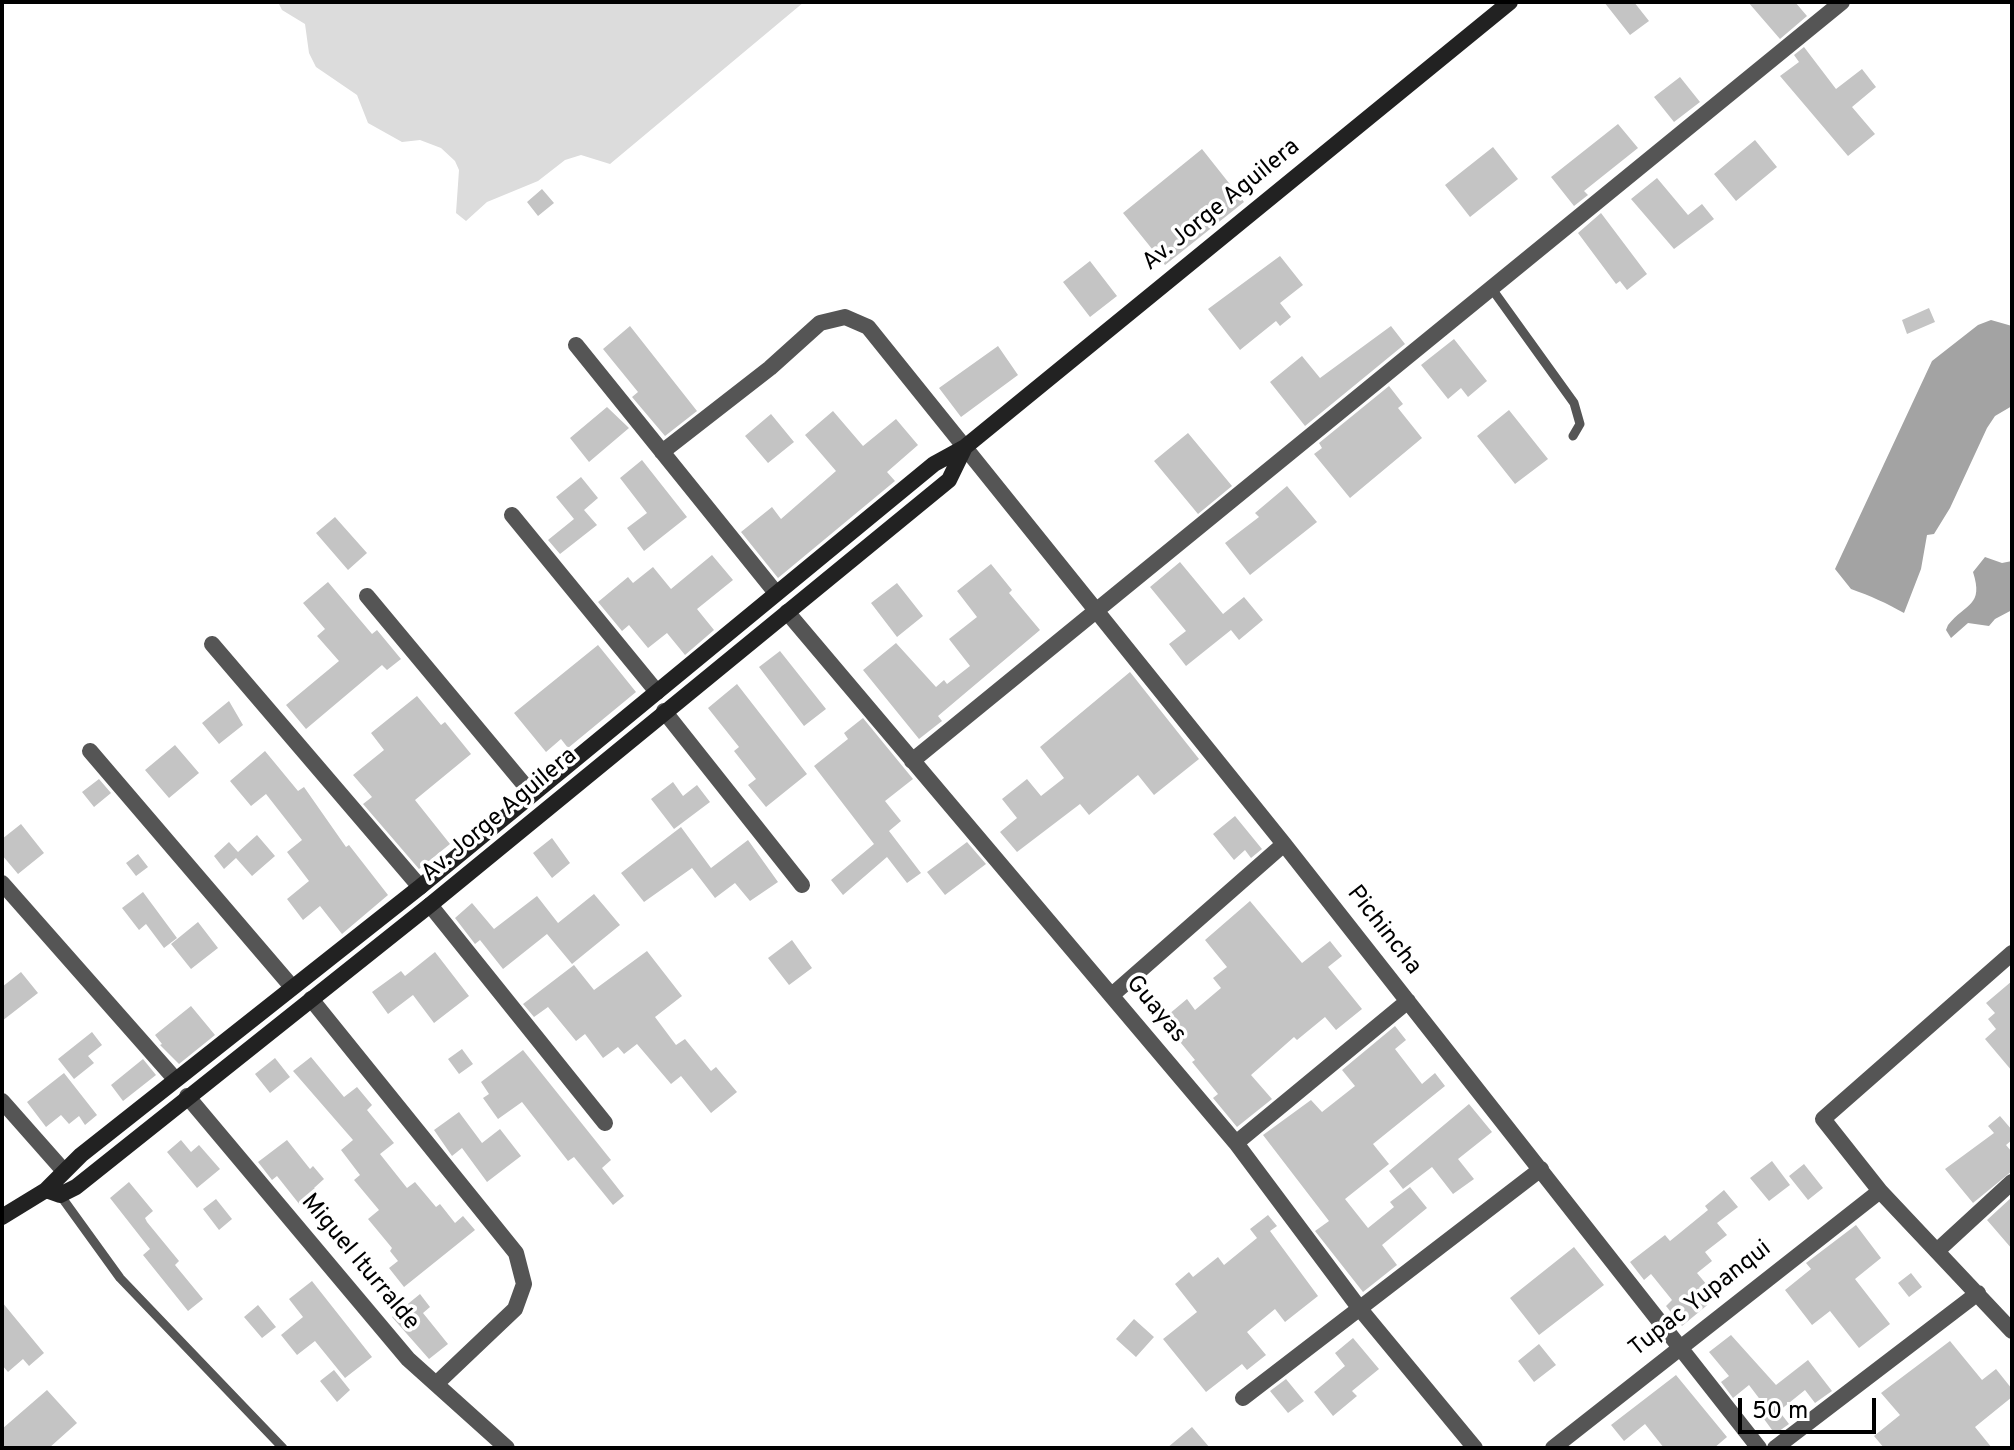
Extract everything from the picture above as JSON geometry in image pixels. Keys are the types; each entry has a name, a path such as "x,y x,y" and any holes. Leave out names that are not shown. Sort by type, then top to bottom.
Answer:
{"street":[{"name":"Av. Jorge Aguilera","path":"53,1193 63,1170 420,887 934,464 965,447 1510,2"},
{"path":"912,761 1099,612 1842,2"},
{"name":"Pichincha","path":"662,452 770,368 812,328 837,317 854,319 868,327 1284,844 1759,1448"},
{"path":"576,345 776,593"},
{"name":"Av. Jorge Aguilera","path":"2,1217 90,1177 187,1096 430,905 949,480 965,447"},
{"path":"512,515 657,692"},
{"path":"367,596 532,794"},
{"name":"Guayas","path":"787,612 1236,1143 1360,1309 1475,1448"},
{"path":"212,644 420,887"},
{"path":"664,711 802,885"},
{"path":"90,751 292,987"},
{"path":"1112,995 1284,844"},
{"path":"2,883 175,1079"},
{"path":"430,905 605,1123"},
{"path":"2012,953 1823,1119 1880,1191 2012,1331"},
{"path":"311,999 516,1253 524,1284 515,1309 436,1384"},
{"path":"1236,1143 1408,1001"},
{"name":"Miguel Iturralde","path":"187,1096 408,1359 507,1448"},
{"path":"2,1101 63,1170"},
{"path":"1243,1398 1541,1169"},
{"path":"1938,1250 2012,1182"},
{"name":"Tupac Yupanqui","path":"1553,1448 1880,1191"},
{"path":"1775,1448 1978,1293"}],"lane":[{"path":"1492,289 1574,403 1580,424 1573,436"},
{"path":"53,1193 120,1278 283,1448"}],"shaded area":[{"path":"278,2 804,2 610,164 581,155 565,160 538,181 487,202 466,221 456,213 459,170 455,161 441,148 420,140 402,142 368,123 357,95 316,67 309,53 305,24 282,10"},
{"path":"1991,320 2012,326 2012,406 1995,416 1987,428 1950,508 1934,534 1927,535 1921,569 1904,613 1851,589 1835,569 1932,361 1978,325"},
{"path":"1985,557 2002,563 2012,561 2012,610 1989,626 1968,623 1951,638 1946,630 1948,625 1975,598 1973,572"}],"building":[{"path":"1604,2 1634,2 1649,21 1630,35"},
{"path":"1748,2 1795,2 1807,16 1780,39"},
{"path":"1804,47 1836,89 1862,69 1876,87 1852,107 1875,134 1848,156 1780,76 1799,62 1794,55"},
{"path":"1680,77 1700,102 1674,122 1654,97"},
{"path":"1618,124 1638,148 1584,191 1588,195 1574,206 1551,177"},
{"path":"1755,140 1777,167 1736,201 1714,174"},
{"path":"1493,147 1518,179 1470,217 1445,185"},
{"path":"1202,149 1244,202 1165,265 1123,213"},
{"path":"1657,178 1688,215 1702,204 1714,219 1674,249 1631,199"},
{"path":"542,189 554,203 538,216 527,202"},
{"path":"1601,213 1647,274 1627,290 1620,281 1616,284 1578,233"},
{"path":"1280,256 1303,285 1280,303 1291,317 1280,326 1276,321 1240,350 1208,309"},
{"path":"1090,261 1117,296 1090,317 1063,282"},
{"path":"1929,308 1935,322 1907,334 1902,320"},
{"path":"630,326 697,411 665,436 632,397 638,392 603,349"},
{"path":"1391,326 1405,344 1305,426 1270,382 1302,356 1320,378"},
{"path":"1454,339 1487,381 1468,397 1461,388 1448,399 1421,365"},
{"path":"998,346 1018,375 961,417 939,388"},
{"path":"1389,386 1403,404 1398,408 1422,438 1350,498 1314,454 1322,448 1319,443"},
{"path":"607,407 629,428 589,462 570,438"},
{"path":"1509,410 1548,459 1515,484 1477,436"},
{"path":"833,411 863,446 896,419 918,445 887,472 895,481 778,578 741,532 772,507 781,519 836,471 805,435"},
{"path":"771,414 794,442 768,463 745,436"},
{"path":"1188,433 1232,486 1198,514 1154,461"},
{"path":"642,460 687,517 644,551 627,528 647,513 620,478"},
{"path":"581,477 598,498 584,510 597,525 560,554 548,540 574,519 556,497"},
{"path":"1287,486 1317,522 1250,575 1225,543 1259,517 1255,513"},
{"path":"335,517 367,553 348,570 316,533"},
{"path":"712,555 733,580 697,609 714,630 685,655 667,633 648,648 629,625 622,631 598,602 628,577 633,583 653,567 671,589"},
{"path":"1180,562 1223,614 1244,597 1263,620 1239,640 1231,630 1186,666 1169,644 1186,631 1150,587"},
{"path":"991,564 1012,590 1009,593 1040,630 938,716 942,721 919,739 863,670 896,643 936,687 944,680 947,684 970,666 949,639 977,617 957,591"},
{"path":"328,582 372,634 377,630 401,659 387,670 382,665 306,729 286,705 339,661 317,636 325,629 303,603"},
{"path":"897,583 923,616 897,637 871,603"},
{"path":"598,645 636,692 568,748 561,739 546,752 514,713"},
{"path":"780,651 826,709 804,726 759,667"},
{"path":"1130,672 1199,759 1154,795 1138,775 1089,815 1080,804 1017,852 1000,832 1017,818 1002,799 1027,779 1041,796 1064,778 1040,747"},
{"path":"737,684 807,774 766,807 748,785 756,779 734,751 739,747 708,708"},
{"path":"417,696 441,725 445,722 471,754 415,800 450,844 419,869 363,804 372,797 353,775 384,750 371,733"},
{"path":"229,701 243,725 219,744 202,723"},
{"path":"863,718 913,779 885,801 901,821 889,831 921,873 907,883 887,857 843,895 831,880 874,844 814,766 848,739 844,733"},
{"path":"175,745 199,773 169,798 145,770"},
{"path":"265,751 298,791 304,787 346,847 349,845 388,895 342,934 320,906 303,920 287,899 309,881 287,852 302,840 266,794 251,806 230,781"},
{"path":"99,779 111,793 94,807 82,792"},
{"path":"673,782 683,796 697,785 710,802 674,829 651,799"},
{"path":"1235,816 1262,849 1251,858 1245,850 1234,860 1213,834"},
{"path":"21,824 44,853 18,874 2,855 2,839"},
{"path":"681,827 711,868 748,840 778,882 750,901 735,883 715,898 692,868 644,902 621,873"},
{"path":"257,835 275,856 252,876 236,858 224,869 214,856 229,842 238,852"},
{"path":"552,838 570,863 552,878 533,853"},
{"path":"967,842 986,864 945,895 927,872"},
{"path":"138,854 148,867 136,876 126,863"},
{"path":"143,892 177,938 164,948 146,924 139,930 122,908"},
{"path":"594,894 620,925 572,964 547,934 503,969 480,940 475,944 455,918 472,903 494,929 537,896 558,923"},
{"path":"1250,901 1302,963 1330,941 1342,956 1328,967 1362,1009 1336,1030 1325,1017 1297,1040 1294,1037 1251,1075 1272,1099 1237,1127 1213,1098 1218,1094 1192,1062 1195,1060 1162,1020 1187,999 1195,1010 1221,988 1213,978 1227,967 1205,940"},
{"path":"198,922 218,948 191,969 171,944"},
{"path":"792,940 812,968 789,985 768,958"},
{"path":"647,951 682,996 655,1017 676,1045 685,1039 711,1071 716,1067 737,1092 711,1113 681,1076 671,1084 637,1044 624,1054 618,1047 603,1058 585,1034 576,1041 548,1007 534,1017 523,1004 574,965 594,990"},
{"path":"435,952 469,996 434,1023 413,995 388,1014 372,992 401,971 405,976"},
{"path":"21,972 38,993 2,1021 2,987"},
{"path":"2012,981 2012,1071 1985,1039 1996,1029 1988,1019 1995,1013 1986,1003"},
{"path":"191,1006 215,1035 179,1064 160,1045 155,1035"},
{"path":"1395,1026 1406,1040 1395,1049 1422,1084 1435,1073 1445,1086 1373,1144 1389,1164 1345,1199 1368,1228 1394,1207 1390,1202 1410,1187 1427,1208 1382,1245 1397,1265 1363,1292 1315,1231 1329,1221 1263,1135 1311,1100 1322,1112 1355,1086 1342,1070"},
{"path":"92,1032 102,1045 88,1056 94,1063 74,1079 58,1059"},
{"path":"462,1049 473,1064 459,1074 448,1059"},
{"path":"523,1050 611,1160 602,1168 624,1196 613,1205 574,1157 568,1161 522,1102 498,1119 483,1098 489,1094 481,1082"},
{"path":"311,1057 344,1097 357,1087 372,1105 367,1110 394,1143 380,1154 407,1188 415,1182 436,1207 440,1204 455,1223 463,1216 475,1230 404,1287 389,1268 398,1261 390,1251 392,1248 368,1219 379,1210 354,1180 360,1175 341,1150 353,1140 293,1071"},
{"path":"275,1058 290,1077 270,1093 255,1074"},
{"path":"143,1059 156,1075 123,1101 111,1085"},
{"path":"64,1073 97,1115 85,1125 79,1116 69,1124 61,1115 46,1127 27,1102"},
{"path":"1469,1104 1492,1132 1458,1159 1474,1179 1453,1194 1432,1167 1403,1189 1389,1171"},
{"path":"459,1112 482,1143 500,1129 521,1156 487,1182 462,1148 452,1156 434,1130"},
{"path":"2000,1116 2012,1130 2012,1140 2006,1145 2012,1152 2012,1171 1973,1203 1945,1169 1994,1133 1988,1126"},
{"path":"181,1140 191,1152 199,1145 220,1169 197,1188 167,1152"},
{"path":"287,1140 310,1169 313,1166 324,1179 314,1188 317,1191 300,1205 277,1176 272,1180 258,1162"},
{"path":"1772,1161 1790,1185 1769,1201 1750,1178"},
{"path":"1804,1164 1823,1188 1808,1200 1789,1176"},
{"path":"129,1182 153,1211 145,1218 147,1222 179,1261 175,1265 203,1299 188,1311 143,1255 150,1249 110,1198"},
{"path":"1724,1190 1738,1207 1717,1223 1727,1235 1705,1252 1712,1261 1697,1273 1717,1297 1682,1326 1666,1306 1672,1300 1651,1274 1644,1280 1630,1262 1665,1235 1670,1241 1708,1210 1705,1206"},
{"path":"2012,1197 2012,1249 1987,1220"},
{"path":"216,1199 232,1219 219,1230 203,1209"},
{"path":"1268,1215 1277,1226 1270,1231 1318,1296 1285,1322 1275,1309 1247,1332 1266,1355 1247,1370 1242,1364 1206,1392 1163,1339 1197,1312 1175,1284 1189,1272 1193,1277 1218,1257 1224,1265 1257,1238 1250,1229"},
{"path":"1856,1225 1881,1258 1855,1279 1890,1324 1859,1348 1830,1311 1812,1325 1785,1290 1811,1269 1806,1263"},
{"path":"1574,1247 1604,1285 1539,1335 1510,1298"},
{"path":"1911,1273 1922,1287 1909,1297 1898,1283"},
{"path":"312,1281 372,1357 345,1378 315,1341 297,1355 281,1335 303,1317 289,1299"},
{"path":"420,1294 430,1307 423,1313 448,1344 429,1359 392,1317"},
{"path":"2,1302 44,1353 29,1366 23,1359 8,1372 2,1365"},
{"path":"258,1305 276,1327 262,1338 244,1317"},
{"path":"1134,1319 1154,1337 1136,1357 1116,1339"},
{"path":"1731,1335 1776,1385 1808,1360 1832,1391 1815,1403 1805,1390 1779,1411 1789,1424 1775,1434 1764,1419 1771,1414 1749,1385 1733,1398 1721,1382 1729,1376 1709,1352"},
{"path":"1353,1338 1379,1369 1352,1391 1357,1396 1333,1416 1314,1392 1345,1366 1335,1353"},
{"path":"1950,1341 1982,1380 1996,1369 2012,1389 2012,1397 1975,1427 1992,1448 1884,1448 1874,1436 1900,1415 1881,1393"},
{"path":"1539,1344 1556,1365 1534,1382 1518,1361"},
{"path":"334,1370 350,1390 337,1402 320,1381"},
{"path":"1676,1375 1727,1437 1714,1448 1664,1448 1645,1424 1624,1441 1611,1425"},
{"path":"1286,1379 1304,1401 1288,1413 1270,1391"},
{"path":"47,1390 77,1423 49,1448 2,1448 2,1429"},
{"path":"1192,1427 1210,1448 1167,1448"}]}
